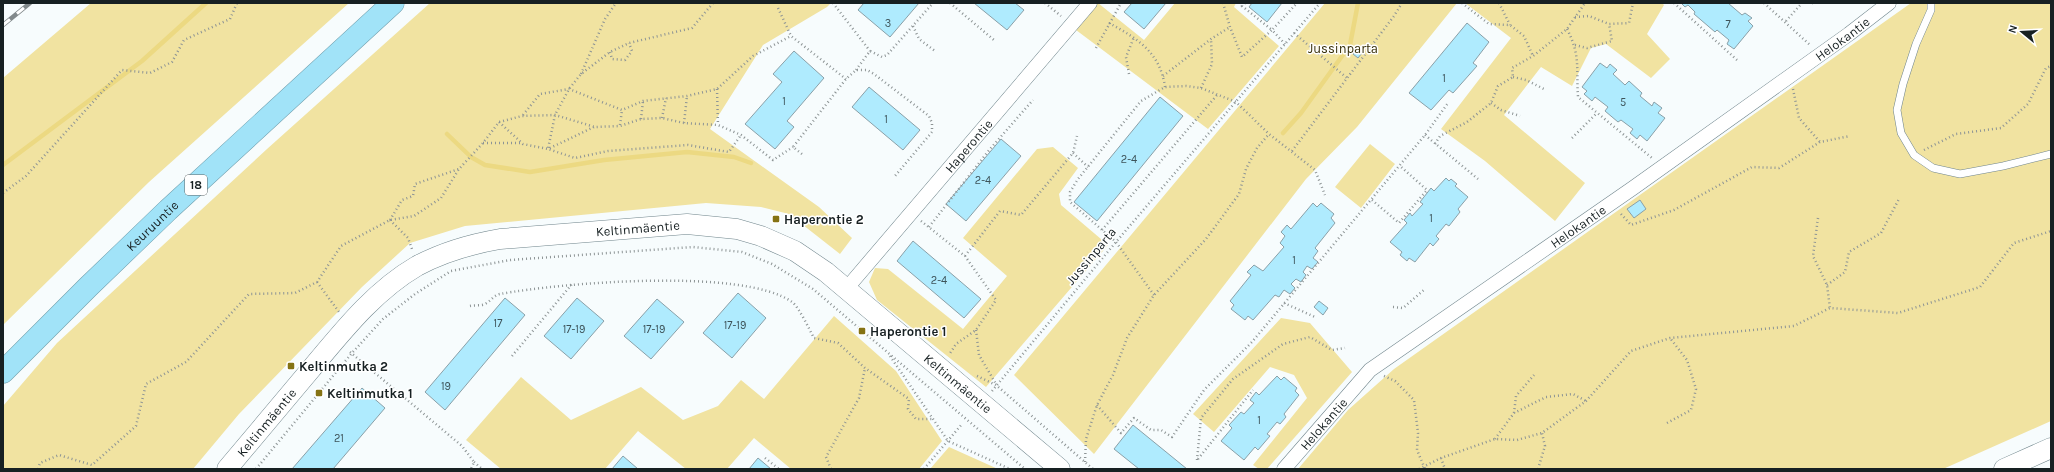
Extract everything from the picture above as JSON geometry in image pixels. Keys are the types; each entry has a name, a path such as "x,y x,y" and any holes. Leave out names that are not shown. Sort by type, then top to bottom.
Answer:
{"highway":[{"name":"Keuruuntie","path":"3,372 88,286 168,210 393,3"}],"main road":[{"name":"Keltinmäentie","path":"226,469 347,326 383,291 417,266 445,253 500,238 656,226 712,225 737,229 760,236 795,251 847,288 1060,469"},
{"path":"2004,469 2051,448"}],"street":[{"name":"Haperontie","path":"847,288 1090,3"},
{"name":"Helokantie","path":"1284,469 1370,370 1612,203 1850,34 1889,3"}],"lane":[{"path":"1931,3 1931,10 1916,44 1896,110 1901,133 1914,155 1933,168 1960,174 2003,166 2051,154"}],"path":[{"path":"3,193 26,176 122,70 150,73 172,62 184,40 230,19 237,3"},
{"path":"581,74 605,19 616,3"},
{"path":"548,149 555,114 569,89 581,74 610,52 630,43 692,28 713,3"},
{"path":"834,3 870,51 882,57 887,55 933,3"},
{"path":"950,3 994,40"},
{"path":"1045,3 1063,18"},
{"path":"1096,48 1120,3"},
{"path":"1224,3 1230,27 1242,57 1272,30 1297,3"},
{"path":"1245,3 1242,6 1272,30 1285,44"},
{"name":"Jussinparta","path":"989,394 1116,242 1320,3"},
{"path":"1292,151 1402,3"},
{"path":"1462,3 1489,24 1510,25"},
{"path":"1499,3 1510,25 1524,36 1533,56"},
{"path":"1513,77 1512,68 1533,56 1567,29 1585,3"},
{"path":"1575,17 1589,16 1609,24 1628,23 1633,3"},
{"path":"1674,3 1737,60"},
{"path":"1764,3 1786,21 1815,49"},
{"path":"1786,21 1802,3"},
{"path":"778,8 790,36 846,79"},
{"path":"1109,23 1134,37 1152,53 1163,76 1165,87"},
{"path":"1575,45 1587,48 1612,40 1609,24"},
{"path":"913,26 919,40 935,51"},
{"path":"1163,76 1210,39 1230,27"},
{"path":"1567,29 1575,45 1579,66 1578,97 1656,162"},
{"path":"1294,33 1347,78"},
{"path":"522,116 540,94 569,89 622,110 643,101 687,96 717,89 753,56 790,36"},
{"path":"1129,74 1126,57 1134,37"},
{"path":"1201,88 1212,64 1210,39"},
{"path":"610,52 612,59 625,60 632,51 630,43"},
{"path":"38,469 40,463 59,456 92,465 136,426 146,384 186,362 250,294 295,293 317,282 341,246 390,220 414,216 441,198 459,169 483,143 499,122 522,116 555,114 595,127 620,126 641,119 662,118 684,123 718,125 741,135 773,160 793,147 846,79 856,70 870,51"},
{"path":"1914,155 1956,134 2001,128 2028,104 2046,68 2051,66"},
{"path":"856,70 867,70 874,74 929,116 932,123 932,132 896,176"},
{"path":"1791,76 1799,118 1820,142"},
{"path":"1435,144 1440,136 1467,122 1491,103 1498,86 1513,77 1526,80 1544,89"},
{"path":"1154,295 1116,242 1070,202 1070,192 1088,166 1141,101 1165,87 1186,86 1201,88 1236,102 1269,134 1315,170 1325,195"},
{"path":"717,89 718,125"},
{"path":"1102,230 1216,95"},
{"path":"684,123 687,96"},
{"path":"662,118 666,98"},
{"path":"929,226 990,149 1033,100"},
{"path":"641,119 643,101"},
{"path":"1097,405 1121,433 1134,418 1151,430 1161,430 1172,437 1204,390 1252,342 1400,166 1448,103"},
{"path":"1491,103 1501,110 1520,116"},
{"path":"620,126 622,110"},
{"path":"1572,138 1597,113"},
{"path":"499,122 523,144"},
{"path":"548,149 595,127"},
{"path":"1085,462 1086,439 1097,405 1113,375 1127,338 1154,295 1206,239 1238,194 1246,169 1257,148 1269,134"},
{"path":"483,143 523,144 548,149 575,158 608,151 688,145 729,152 741,135"},
{"path":"1425,135 1478,179"},
{"path":"965,256 1000,211 1021,215 1073,153 1077,136"},
{"path":"1612,203 1631,225 1674,210 1752,167 1778,168 1820,142 1850,136"},
{"path":"793,147 802,154"},
{"path":"1073,153 1088,166"},
{"path":"1372,200 1399,223 1427,190 1400,166"},
{"path":"390,220 402,200 413,196 415,184 459,169"},
{"path":"1827,285 1845,272 1849,252 1881,233 1899,199"},
{"path":"910,214 929,226 965,256 996,300 976,330 956,344 940,367"},
{"path":"1818,218 1813,256 1827,285 1830,308"},
{"path":"390,220 408,238 417,266"},
{"path":"1419,469 1425,468 1441,458 1495,439 1517,440 1542,432 1586,401 1630,351 1670,338 1794,326 1830,308 1898,313 1980,287 2014,242 2051,231"},
{"path":"256,469 352,353 383,319 415,294 451,271 510,260 692,247 742,252 772,264 813,289 1025,469"},
{"path":"470,306 484,305 497,294 573,284 670,281 729,283 774,293 793,302 814,338 838,343 865,368 909,399 908,409 916,419 932,419"},
{"path":"317,282 337,307 347,326"},
{"path":"512,356 573,284"},
{"path":"1393,307 1403,308 1425,289"},
{"path":"1284,303 1314,317"},
{"path":"976,330 979,355 996,385 1093,469"},
{"path":"1253,390 1197,460 1201,418 1233,379 1283,344 1310,337 1332,350 1345,348"},
{"path":"1667,423 1691,410 1696,389 1687,360 1670,338"},
{"path":"352,353 462,446 474,462 482,469"},
{"path":"888,353 948,441 1010,469"},
{"path":"831,469 826,458 859,398 865,368"},
{"path":"1370,370 1395,381 1414,400 1418,433 1417,450 1425,468"},
{"path":"1514,414 1516,396 1534,375"},
{"path":"1495,439 1514,414 1546,398 1573,394 1586,401"},
{"path":"924,469 962,424"},
{"path":"1538,469 1545,446 1542,432"},
{"path":"766,458 779,469"},
{"path":"1441,458 1445,469"},
{"path":"472,469 474,462"}],"green space":[{"path":"91,3 349,3 149,182 3,325 3,78"},
{"path":"430,3 831,3 827,7 763,45 710,129 819,207 852,238 840,254 789,214 761,207 706,203 465,226 410,243 362,287 239,414 193,469 3,469 3,406 57,343 267,149"},
{"path":"1098,3 1144,40 1175,3 1236,3 1234,7 1279,46 1208,129 1076,30"},
{"path":"1325,3 1457,3 1357,127 1306,179 1094,454 1014,375"},
{"path":"1465,3 1662,3 1664,5 1647,34 1670,59 1651,78 1606,44 1591,48 1572,86 1541,67 1504,115 1585,183 1555,221 1485,161 1441,129 1511,38"},
{"path":"1911,3 2051,3 2051,421 1943,469 1298,469 1348,410 1394,369"},
{"path":"1370,144 1395,164 1361,208 1335,187"},
{"path":"1053,147 1078,168 1059,194 1061,205 1108,245 986,387 877,300 869,282 875,268 888,269 963,329 1007,276 963,238 1037,149"},
{"path":"834,316 896,371 942,441 919,469 791,469 754,438 727,469 686,469 638,431 605,469 501,469 466,440 521,377 571,420 641,387 683,420 718,406 741,380 764,399"},
{"path":"1281,318 1310,323 1352,372 1267,469 1259,469 1253,465 1307,398 1294,375 1270,367 1214,432 1193,414"},
{"path":"949,447 998,469 930,469"}],"building":[{"path":"864,3 919,3 890,37 858,10"},
{"path":"974,3 1015,3 1024,10 1007,30"},
{"path":"1132,3 1166,3 1144,29 1124,12"},
{"path":"1252,3 1282,3 1267,22 1249,7"},
{"path":"1681,3 1728,3 1742,15 1745,13 1752,18 1748,21 1753,26 1734,49 1727,44 1729,40 1717,30 1715,32 1694,14 1695,12 1688,5 1685,7"},
{"path":"1467,23 1489,42 1473,63 1477,66 1453,93 1449,90 1431,110 1409,93"},
{"path":"1357,49 1362,53 1358,58 1353,54"},
{"path":"794,51 824,78 787,121 794,127 775,149 745,124 782,82 773,74"},
{"path":"1600,63 1607,68 1610,64 1617,70 1613,74 1625,85 1629,81 1642,93 1640,96 1652,106 1654,102 1662,108 1658,113 1665,118 1647,141 1640,135 1637,139 1630,133 1633,129 1621,120 1618,122 1605,111 1608,107 1595,97 1592,101 1584,94 1587,91 1582,87"},
{"path":"869,87 920,130 903,150 852,107"},
{"path":"1160,97 1183,116 1097,221 1074,202"},
{"path":"1001,139 1021,156 966,221 946,204"},
{"path":"1446,178 1449,181 1451,179 1457,184 1455,186 1468,197 1458,209 1460,212 1449,226 1446,224 1436,236 1439,239 1433,246 1430,243 1415,262 1409,258 1407,261 1400,255 1402,252 1390,242 1407,223 1404,220 1410,213 1412,216 1423,204 1420,202 1431,188 1434,191"},
{"path":"1640,200 1646,209 1634,218 1627,209"},
{"path":"1313,203 1317,207 1321,203 1334,214 1331,218 1335,223 1315,248 1318,251 1313,258 1318,262 1312,269 1307,266 1303,272 1306,275 1301,282 1296,279 1291,284 1295,288 1290,294 1284,290 1279,297 1275,295 1253,320 1248,316 1245,320 1231,309 1234,305 1230,301 1251,275 1247,272 1254,265 1263,271 1284,247 1280,243 1285,236 1281,232 1287,225 1291,229"},
{"path":"913,241 981,299 964,318 897,261"},
{"path":"738,293 766,318 732,358 703,333"},
{"path":"505,298 525,315 445,410 425,392"},
{"path":"577,298 604,321 571,359 544,336"},
{"path":"657,299 684,322 651,359 624,336"},
{"path":"1319,301 1328,308 1323,315 1314,307"},
{"path":"1277,376 1281,380 1284,377 1297,388 1295,391 1299,395 1284,414 1286,417 1280,424 1277,422 1267,434 1270,436 1258,450 1255,447 1244,460 1221,441 1232,428 1229,425 1241,412 1244,414 1254,403 1250,400 1256,392 1259,395"},
{"path":"362,388 385,408 333,469 292,469"},
{"path":"1133,425 1187,469 1139,469 1114,449"},
{"path":"623,456 638,469 612,469"},
{"path":"758,458 771,469 749,469"}],"waterway":[{"path":"3,165 142,61 206,3"},
{"path":"1283,133 1301,113 1350,45 1358,3"},
{"path":"447,134 471,157 485,165 530,172 604,160 687,152 734,157 751,163"}],"railway":[{"path":"3,25 30,3"}],"place":[{"name":"Haperontie 2","path":"776,219"},
{"name":"Haperontie 1","path":"862,331"},
{"name":"Keltinmutka 2","path":"291,366"},
{"name":"Keltinmutka 1","path":"319,393"}]}
